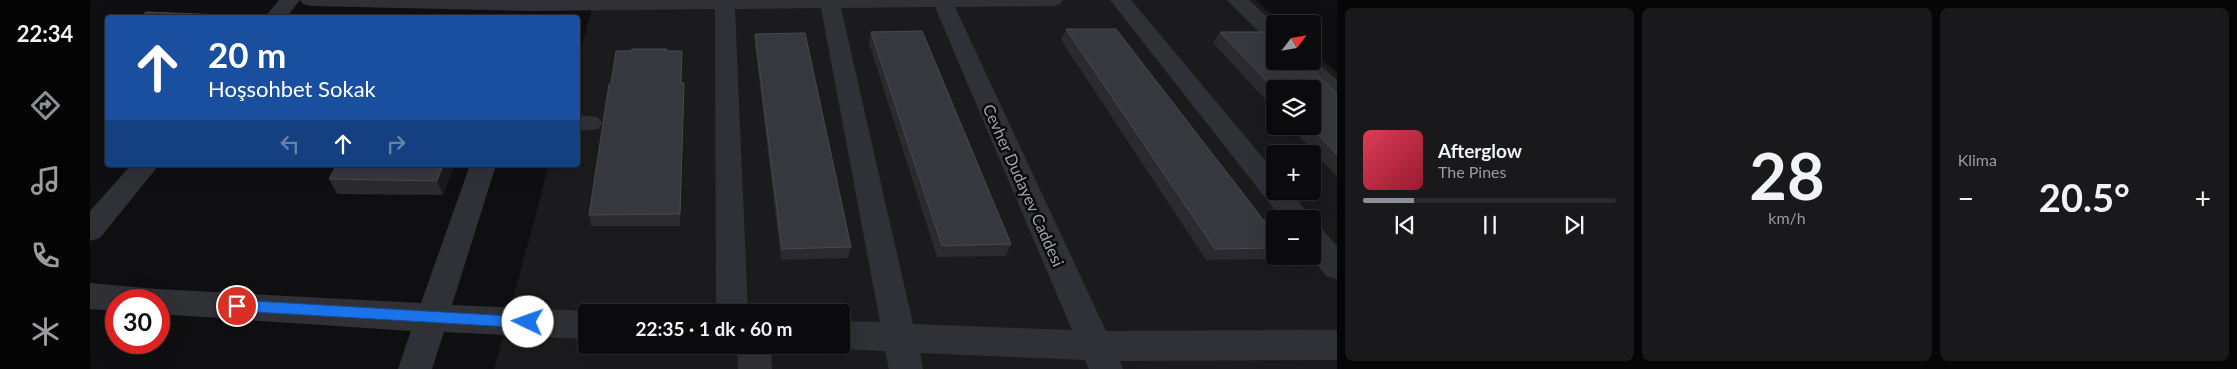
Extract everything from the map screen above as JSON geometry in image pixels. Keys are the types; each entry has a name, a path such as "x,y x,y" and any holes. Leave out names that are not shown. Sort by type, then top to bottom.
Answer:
{"street":[{"path":"277,15 290,0"},
{"path":"310,0 530,11 725,4 1054,0"},
{"path":"1120,0 1266,180"},
{"path":"1237,0 1266,27"},
{"name":"Cevher Dudayev Caddesi","path":"942,1 1100,357"},
{"path":"830,3 902,353"},
{"path":"725,4 732,304"},
{"path":"1313,70 1337,93"},
{"path":"90,230 144,167"},
{"path":"415,369 482,167"},
{"path":"1282,200 1291,210"},
{"path":"1321,248 1337,267"},
{"path":"90,296 105,297"},
{"path":"170,302 432,318 578,325"},
{"path":"850,338 902,353 1100,357 1337,345"},
{"path":"754,354 755,369"}],"shaded area":[{"path":"594,0 1256,0 1272,15 1266,15 1266,70 1321,70 1321,58 1337,73 1337,369 494,369 548,167 580,167 580,53"}],"building":[{"path":"146,12 222,15 143,15"},
{"path":"1066,29 1116,29 1266,223 1266,248 1215,249"},
{"path":"922,31 1011,244 942,246 871,32"},
{"path":"1220,32 1266,32 1266,70 1312,70 1337,94 1337,155 1318,135 1321,135 1321,80 1266,81"},
{"path":"805,33 851,247 782,249 755,34"},
{"path":"632,49 682,51 681,83 684,83 680,214 589,215 609,84 611,84 616,51 631,51"},
{"path":"336,167 442,167 437,181 329,179"}],"route":[{"path":"237,306 528,322"}]}
